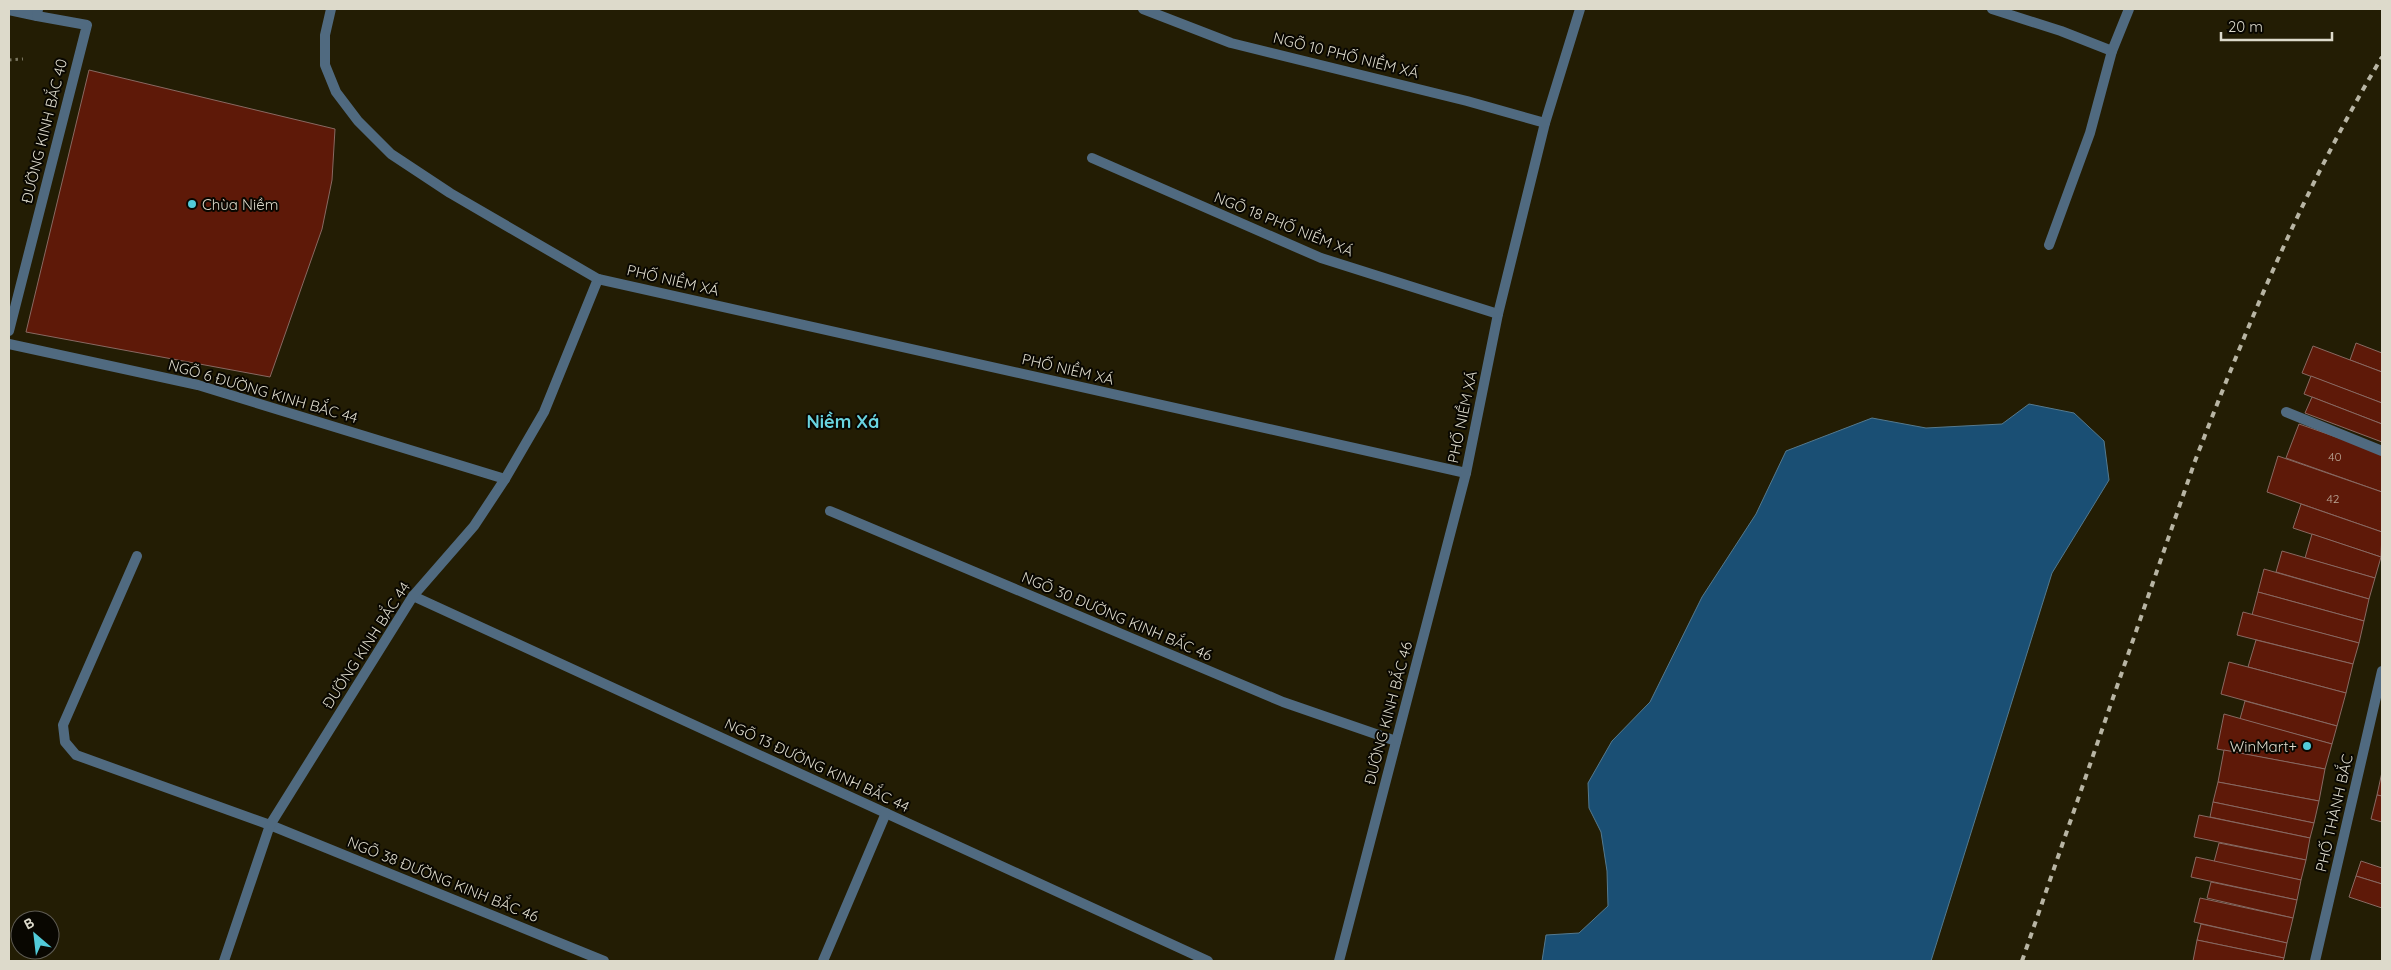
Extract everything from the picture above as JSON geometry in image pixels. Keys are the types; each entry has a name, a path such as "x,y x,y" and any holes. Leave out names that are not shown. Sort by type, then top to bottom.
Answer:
{"street":[{"name":"PHỐ NIỀM XÁ","path":"330,9 325,35 325,66 336,92 358,121 391,154 450,194 598,279 1466,473 1498,314 1545,123 1580,9"},
{"name":"NGÕ 10 PHỐ NIỀM XÁ","path":"1143,9 1230,43 1467,101 1545,123"},
{"path":"1992,9 2062,31 2112,51"},
{"path":"2050,245 2090,133 2112,51 2129,9"},
{"path":"9,10 37,12"},
{"name":"ĐƯỜNG KINH BẮC 40","path":"9,331 87,25 37,12"},
{"name":"NGÕ 18 PHỐ NIỀM XÁ","path":"1092,158 1321,258 1498,314"},
{"name":"ĐƯỜNG KINH BẮC 44","path":"224,961 270,825 413,596 474,526 505,479 544,412 598,279"},
{"name":"NGÕ 6 ĐƯỜNG KINH BẮC 44","path":"9,344 198,385 505,479"},
{"path":"2286,412 2382,451"},
{"name":"ĐƯỜNG KINH BẮC 46","path":"1339,961 1466,473"},
{"name":"NGÕ 30 ĐƯỜNG KINH BẮC 46","path":"830,512 1283,702 1396,741"},
{"name":"NGÕ 38 ĐƯỜNG KINH BẮC 46","path":"137,556 63,725 65,742 76,755 270,825 604,961"},
{"name":"NGÕ 13 ĐƯỜNG KINH BẮC 44","path":"413,596 1208,961"},
{"name":"PHỐ THÀNH BẮC","path":"2315,961 2382,671"},
{"path":"823,961 886,813"}],"path":[{"path":"9,60 23,59"}],"water":[{"path":"2029,404 2074,413 2104,441 2109,480 2052,573 1931,961 1542,961 1546,935 1579,933 1608,906 1607,871 1601,832 1589,808 1588,783 1612,741 1650,702 1702,597 1756,514 1786,451 1872,418 1926,428 2002,424"}],"building":[{"name":"Chùa Niềm","path":"89,70 335,129 332,180 322,229 270,377 26,332"},
{"path":"2356,343 2382,353 2382,372 2350,360"},
{"path":"2313,346 2382,372 2382,403 2302,373"},
{"path":"2311,376 2382,403 2382,424 2304,394"},
{"path":"2312,397 2382,424 2382,442 2305,413"},
{"path":"2299,424 2382,453 2382,492 2286,458"},
{"path":"2278,456 2382,492 2382,532 2267,492"},
{"path":"2301,504 2382,532 2381,557 2293,528"},
{"path":"2312,534 2381,557 2375,578 2305,558"},
{"path":"2282,551 2375,578 2369,599 2276,572"},
{"path":"2264,569 2369,599 2364,621 2258,592"},
{"path":"2258,592 2364,621 2359,643 2252,615"},
{"path":"2243,612 2359,643 2353,664 2237,635"},
{"path":"2256,640 2353,664 2346,693 2248,667"},
{"path":"2229,662 2346,693 2337,726 2221,694"},
{"path":"2245,701 2337,726 2332,744 2240,719"},
{"path":"2224,714 2332,744 2325,769 2217,749"},
{"path":"2224,750 2325,769 2319,801 2218,782"},
{"path":"2382,772 2382,796 2377,795"},
{"path":"2218,782 2319,801 2314,823 2213,802"},
{"path":"2377,795 2382,796 2382,822 2371,819"},
{"path":"2213,802 2314,823 2310,838 2210,817"},
{"path":"2199,815 2310,838 2306,860 2194,837"},
{"path":"2219,843 2306,860 2301,880 2214,862"},
{"path":"2196,857 2301,880 2297,900 2191,877"},
{"path":"2361,861 2382,868 2382,884 2356,876"},
{"path":"2356,876 2382,884 2382,908 2349,897"},
{"path":"2211,882 2297,900 2293,918 2207,898"},
{"path":"2200,898 2293,918 2287,943 2194,922"},
{"path":"2201,924 2287,943 2284,958 2197,940"},
{"path":"2197,940 2284,958 2283,961 2193,961"}],"railway":[{"path":"2022,961 2195,461 2215,409 2257,306 2303,204 2354,105 2382,57"}],"place":[{"name":"Chùa Niềm","path":"192,204"},
{"name":"WinMart+","path":"2307,746"}],"district":[{"name":"Niềm Xá","path":"843,421"}]}
